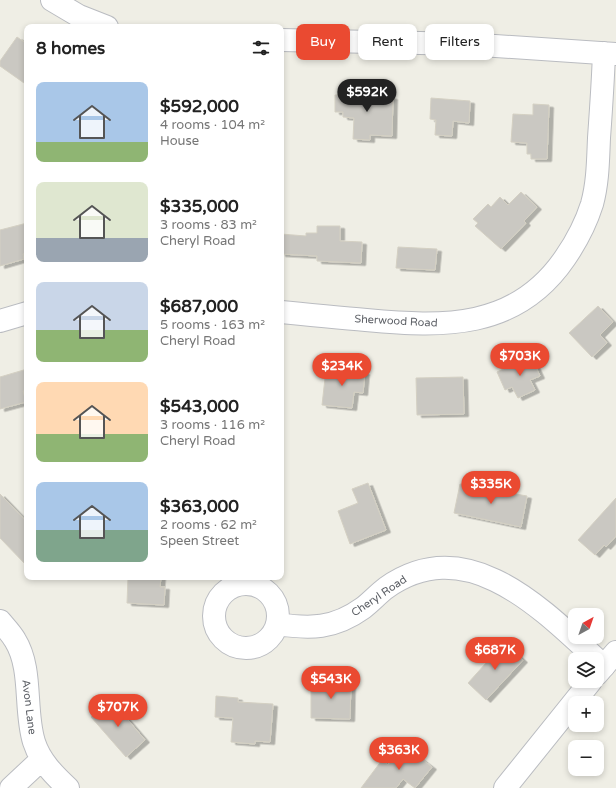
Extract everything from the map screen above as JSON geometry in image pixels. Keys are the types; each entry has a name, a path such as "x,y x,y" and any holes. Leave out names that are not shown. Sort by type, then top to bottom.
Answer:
{"street":[{"path":"52,0 79,16 99,24"},
{"path":"284,40 466,44 610,53"},
{"name":"Sherwood Road","path":"284,312 408,324 457,322 502,311 522,301 542,286 557,270 572,248 592,205 597,179 610,53"},
{"path":"0,321 24,314"},
{"name":"Cheryl Road","path":"277,624 313,628 329,625 345,619 363,608 400,579 414,573 431,569 448,568 483,574 516,592 556,622 586,652"},
{"name":"Avon Lane","path":"0,621 16,641 22,656 30,727 34,743 42,759 53,774 68,788"},
{"path":"505,788 586,688"},
{"path":"11,788 42,759"}],"building":[{"path":"17,37 24,42 24,83 0,66 0,61"},
{"path":"346,88 373,89 373,96 393,97 392,136 370,135 370,140 353,139 354,118 343,117 343,112 335,112 335,95 346,95"},
{"path":"431,98 470,101 469,123 453,121 452,136 435,135 436,120 430,119"},
{"path":"533,104 549,105 547,159 531,159 531,154 527,154 527,143 511,142 513,114 533,115"},
{"path":"521,192 537,207 524,221 526,223 501,249 475,226 478,223 473,219 488,204 491,207 500,197 508,205"},
{"path":"24,224 24,259 0,266 0,230"},
{"path":"317,226 340,226 340,241 362,242 361,263 317,261 317,256 284,254 284,234 306,236 306,233 317,233"},
{"path":"398,247 437,249 435,270 396,268"},
{"path":"598,306 613,322 600,335 607,343 592,357 569,333"},
{"path":"531,356 540,376 530,380 535,390 518,398 512,387 505,390 497,372"},
{"path":"326,369 365,372 363,393 354,392 352,408 322,405"},
{"path":"24,370 24,403 0,409 0,377"},
{"path":"463,377 464,414 417,415 416,378"},
{"path":"368,483 386,530 350,544 338,511 358,503 352,489"},
{"path":"460,484 527,496 521,527 454,513"},
{"path":"0,494 24,519 24,563 0,538"},
{"path":"616,498 616,536 606,547 604,545 595,555 578,540"},
{"path":"128,580 161,580 160,587 165,587 164,605 127,603"},
{"path":"504,643 523,660 486,700 468,683"},
{"path":"311,682 351,682 350,719 311,718"},
{"path":"216,696 238,698 238,702 273,704 270,742 255,741 255,744 231,742 233,718 215,717"},
{"path":"111,700 145,740 126,757 91,717"},
{"path":"403,745 432,767 415,788 403,779 396,788 361,788 382,760 388,765"}]}
